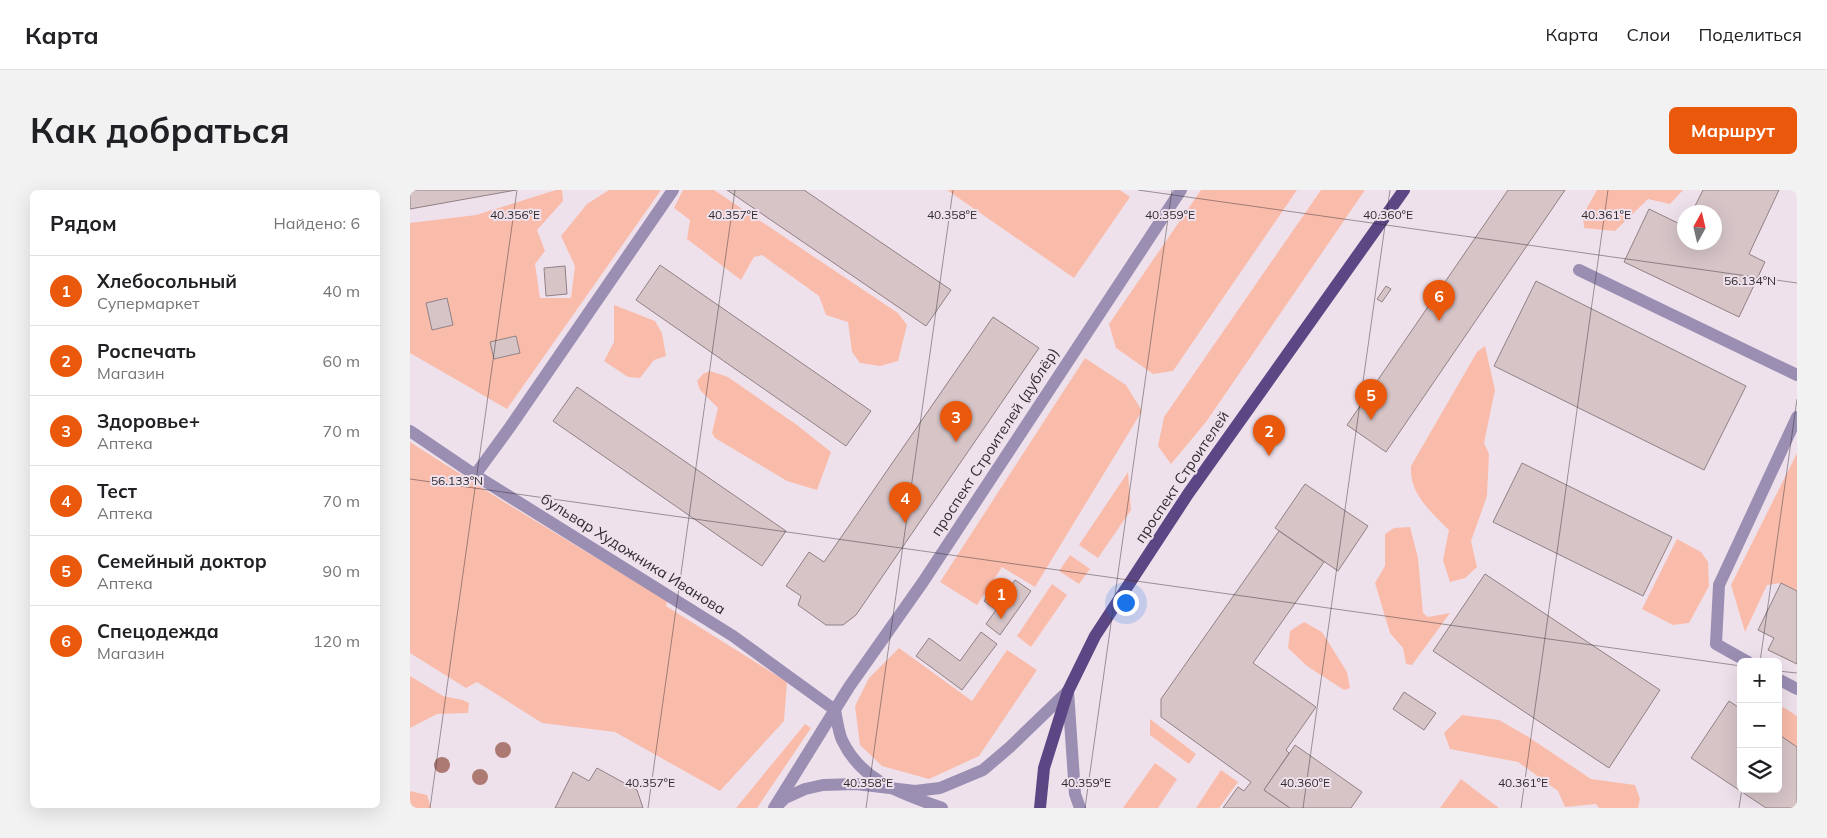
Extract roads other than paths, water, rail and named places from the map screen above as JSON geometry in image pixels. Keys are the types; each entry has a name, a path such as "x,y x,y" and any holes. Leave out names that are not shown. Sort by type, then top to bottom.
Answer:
{"main road":[{"name":"проспект Строителей","path":"1040,808 1044,768 1068,691 1096,636 1188,494 1404,190"}],"street":[{"path":"475,475 672,190"},
{"name":"проспект Строителей (дублёр)","path":"775,808 849,687 923,582 1181,190"},
{"path":"1579,270 1797,375"},
{"path":"1741,658 1716,644 1719,585 1797,417"},
{"name":"бульвар Художника Иванова","path":"410,431 475,475 733,636 836,710"},
{"path":"1782,681 1797,690"},
{"path":"775,808 785,798 805,789 823,785 856,784 915,791 940,788 983,770 1010,747 1068,691"},
{"path":"1068,691 1075,794 1080,808"},
{"path":"836,710 842,739 860,768 891,789 942,808"}],"place":[{"name":"Спецодежда","path":"1439,321"},
{"name":"Семейный доктор","path":"1371,420"},
{"name":"Здоровье+","path":"956,442"},
{"name":"Роспечать","path":"1269,456"},
{"name":"Тест","path":"905,523"},
{"name":"Хлебосольный","path":"1001,619"}]}
